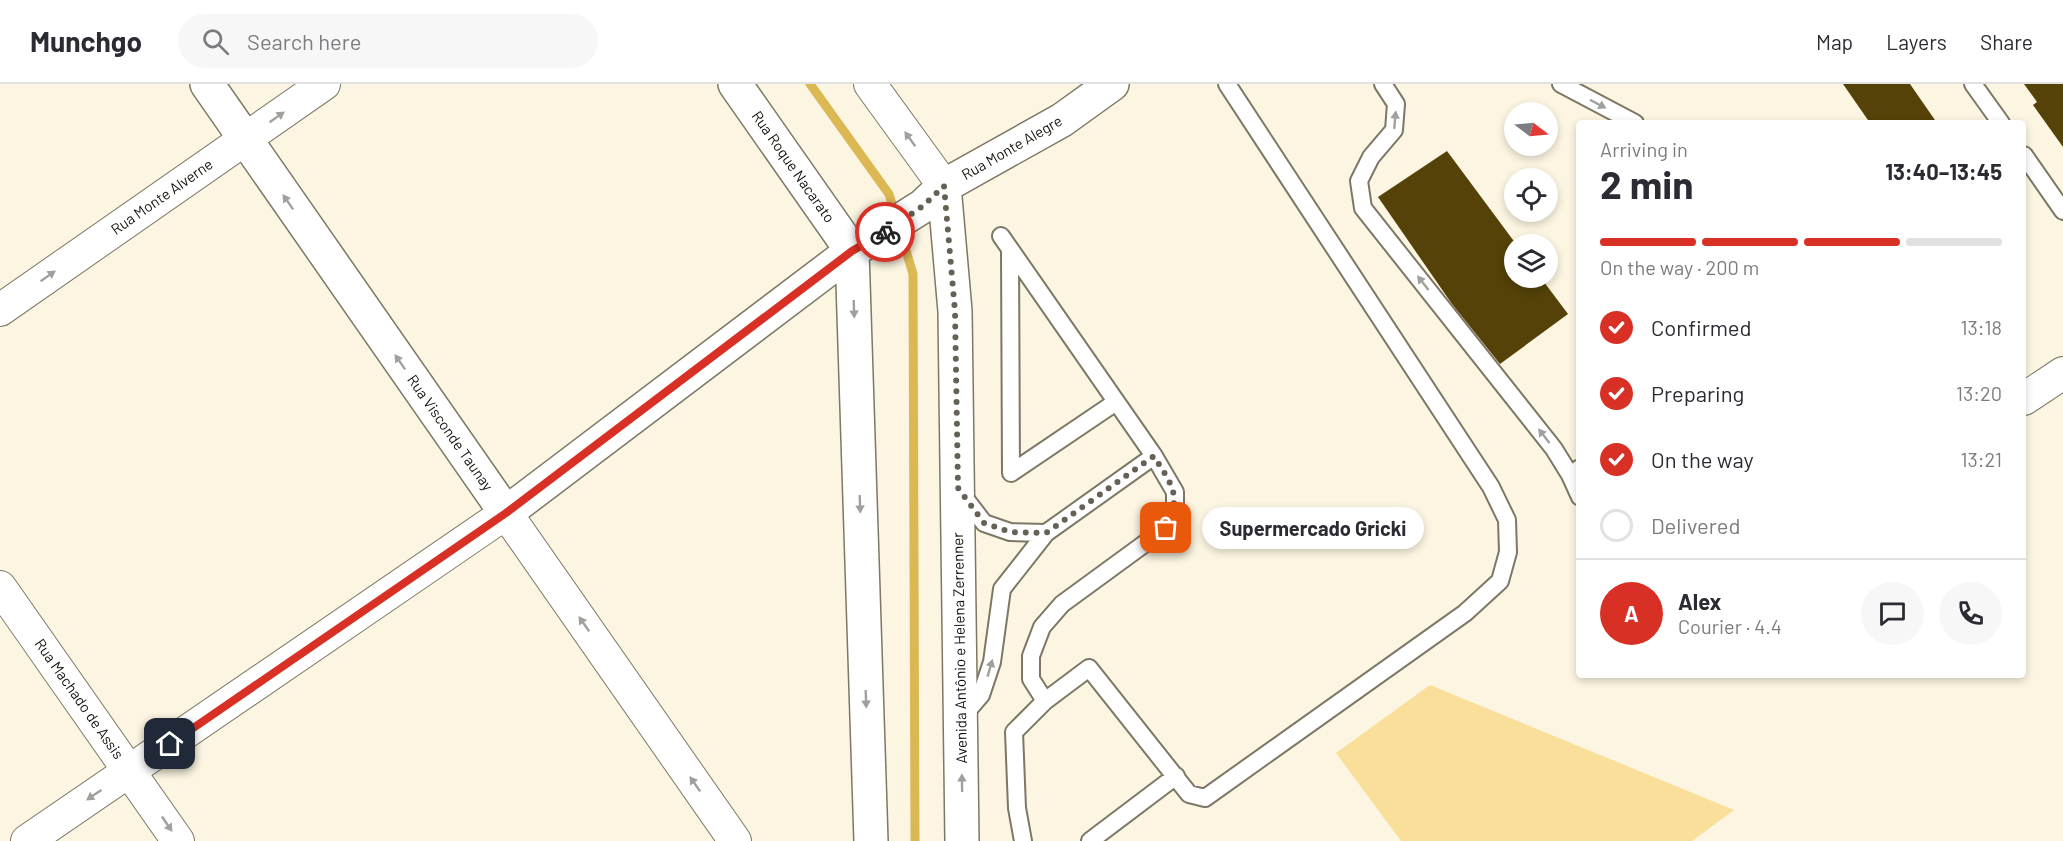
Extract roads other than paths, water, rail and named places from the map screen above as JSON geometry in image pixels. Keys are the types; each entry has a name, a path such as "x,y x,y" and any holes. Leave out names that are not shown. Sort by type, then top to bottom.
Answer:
{"street":[{"name":"Rua Visconde Taunay","path":"207,84 506,513 727,838"},
{"name":"Rua Monte Alverne","path":"0,310 324,84"},
{"name":"Rua Roque Nacarato","path":"735,84 866,243"},
{"path":"870,84 934,196"},
{"name":"Rua Monte Alegre","path":"506,513 866,243 934,196 1062,120 1112,84"},
{"name":"Avenida Antônio e Helena Zerrenner","path":"934,196 955,311 962,841"},
{"path":"866,243 871,841"},
{"path":"2026,398 2063,373"},
{"path":"27,841 506,513"},
{"name":"Rua Machado de Assis","path":"0,588 178,841"}],"lane":[{"path":"1023,841 1017,808 1014,732 1045,701 1089,668 1189,794 1204,798 1465,613 1500,581 1508,552 1507,520 1491,487 1227,84"},
{"path":"1383,84 1396,104 1395,130 1371,157 1359,181 1363,208 1554,449 1575,472"},
{"path":"1561,84 1629,120"},
{"path":"1973,84 1999,120"},
{"path":"2026,160 2063,211"},
{"path":"1001,236 1154,456 1175,492 1175,508 1166,528 1062,604 1042,627 1031,656 1031,679 1045,701"},
{"path":"1010,250 1011,473 1116,402"},
{"path":"961,718 981,695 992,662 1002,589 1046,533 1154,456"},
{"path":"958,488 984,523 1010,532 1046,533"},
{"path":"1090,841 1176,776"}],"waterway":[{"path":"810,84 889,194 913,274 915,841"}],"place":[{"name":"Supermercado Gricki","path":"1166,528"}]}
